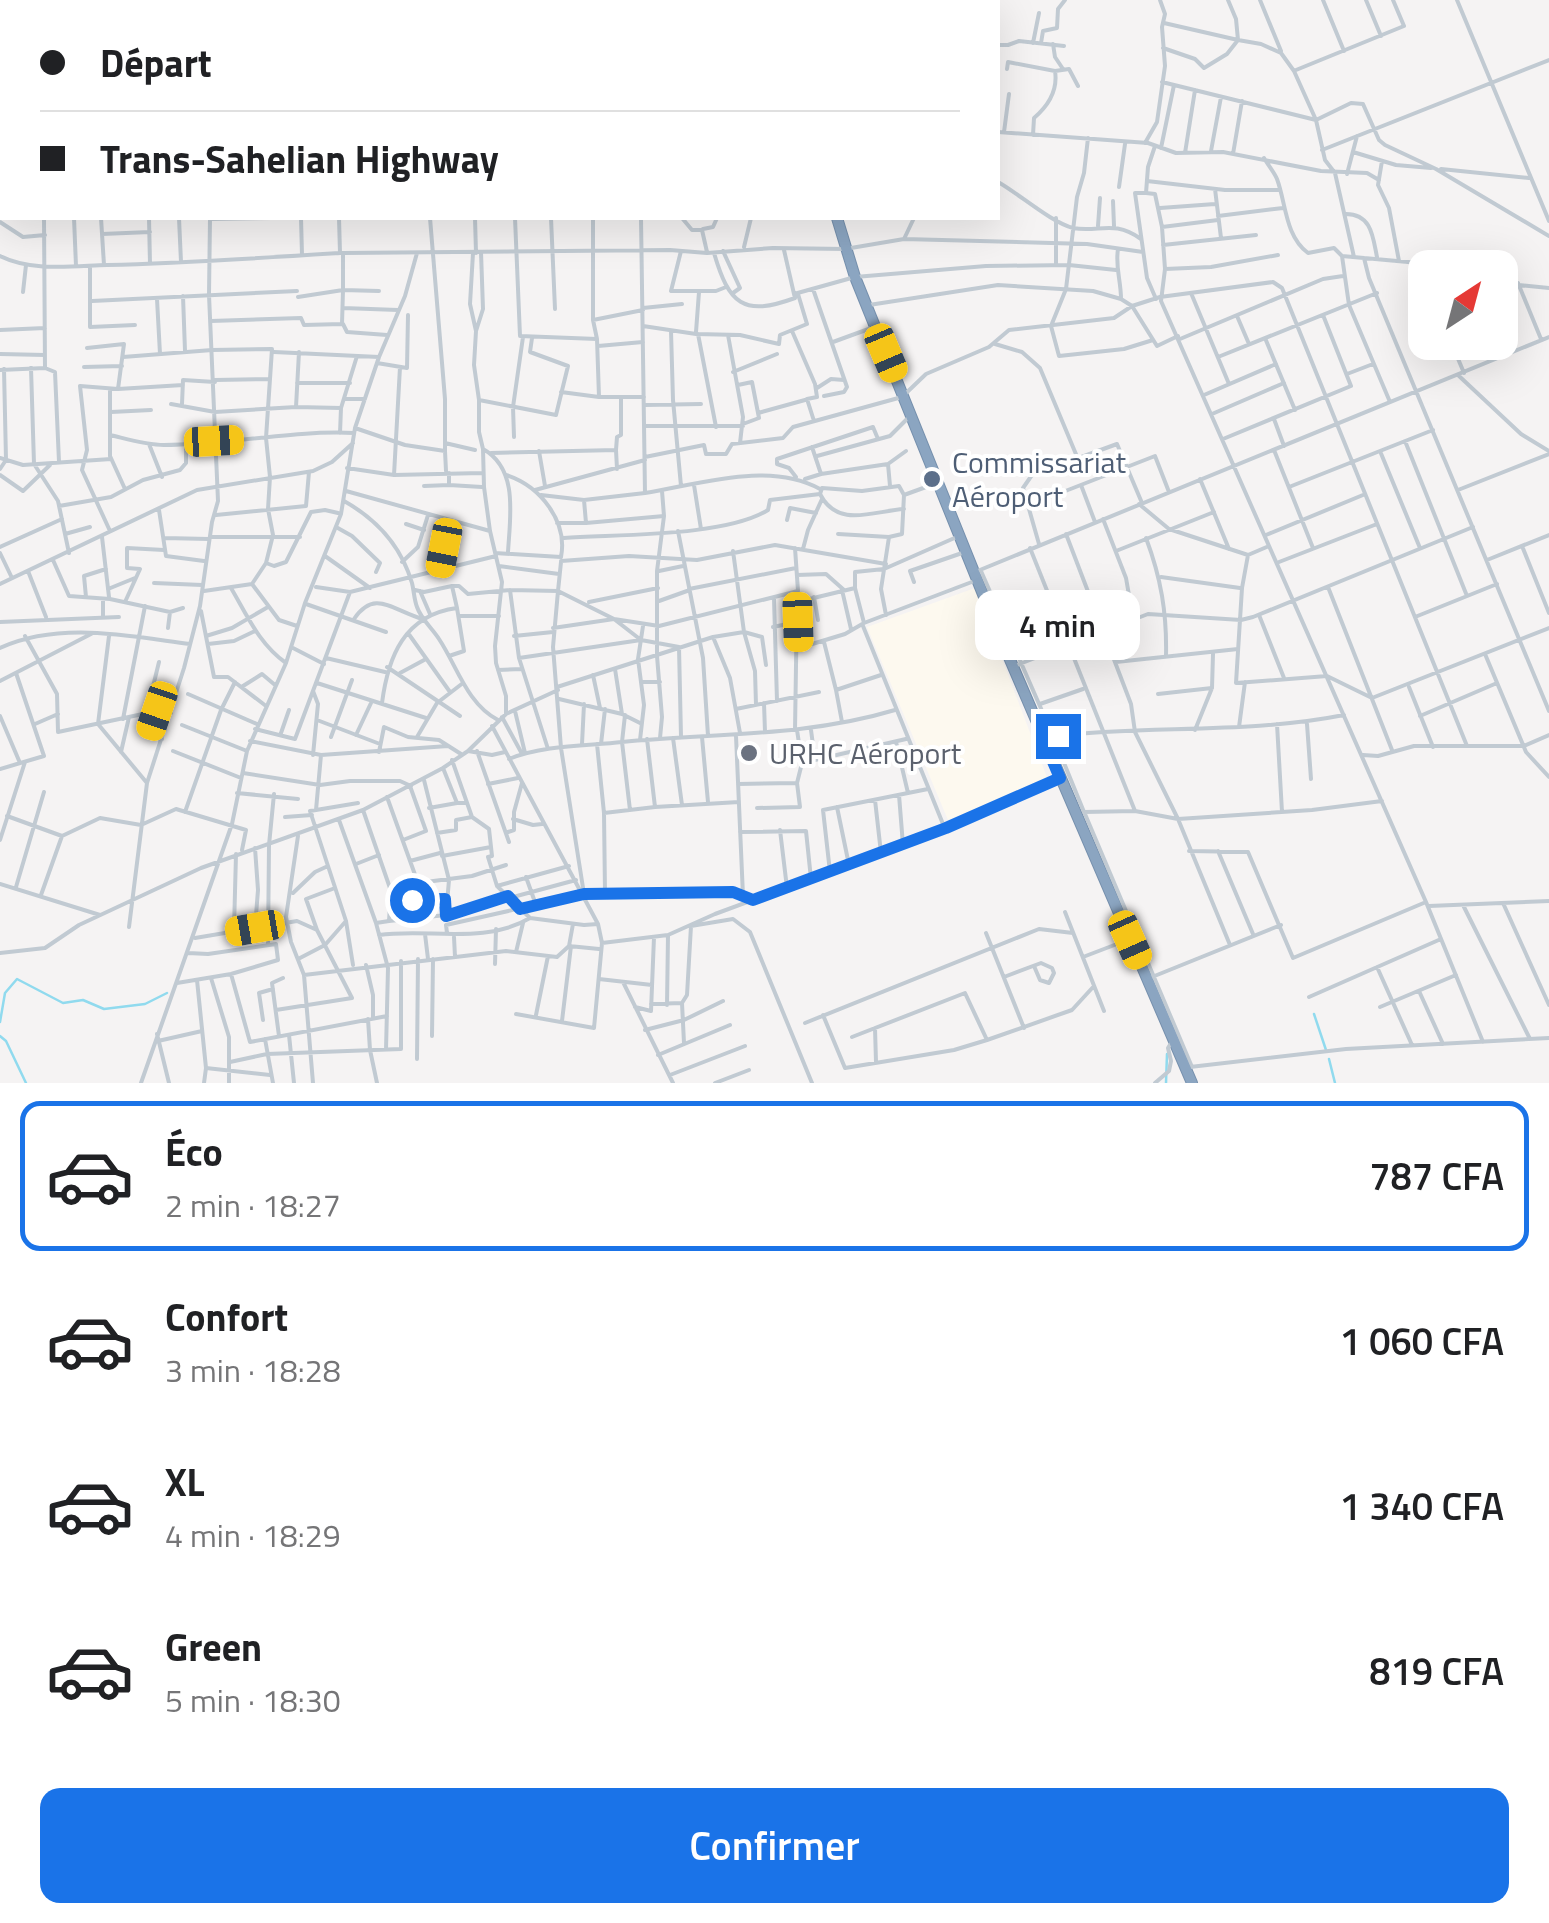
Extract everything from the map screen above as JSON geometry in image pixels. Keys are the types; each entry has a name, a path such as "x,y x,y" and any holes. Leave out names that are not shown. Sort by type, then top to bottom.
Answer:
{"highway":[{"path":"838,220 854,277 937,483 1053,749 1060,778 1189,1068 1192,1083"}],"street":[{"path":"1063,69 1055,56 1054,44 1058,10 1065,0"},
{"path":"1145,143 1156,122 1162,82 1165,14 1160,0"},
{"path":"1163,48 1195,60 1204,68 1228,54 1238,40 1236,19 1228,0"},
{"path":"1269,0 1261,2 1316,120 1322,150 1335,173 1354,257"},
{"path":"1323,0 1344,50"},
{"path":"1366,0 1381,36"},
{"path":"1294,71 1404,26 1394,0"},
{"path":"1457,0 1549,221"},
{"path":"1033,42 1039,13"},
{"path":"1164,24 1261,44 1282,53"},
{"path":"1041,43 1044,32 1057,28"},
{"path":"1000,45 1033,42 1064,46"},
{"path":"1322,150 1549,60"},
{"path":"1007,69 1008,62 1056,71 1070,69 1078,86"},
{"path":"1033,135 1034,118 1045,108 1057,86 1056,71"},
{"path":"1162,82 1316,120 1354,102 1367,107 1379,140 1385,145 1436,169 1549,236"},
{"path":"1146,193 1174,85"},
{"path":"1185,152 1195,90"},
{"path":"1009,94 1001,132 1145,143 1173,153 1211,151 1335,173 1373,174 1379,180"},
{"path":"1211,151 1220,96"},
{"path":"1233,154 1242,101"},
{"path":"1348,174 1357,136"},
{"path":"1088,138 1066,289 1052,326 1059,356 1124,349 1153,340"},
{"path":"1119,187 1125,144"},
{"path":"1353,152 1436,169 1529,178"},
{"path":"1264,158 1278,182 1284,208 1302,249 1315,254 1334,248 1342,256 1408,261"},
{"path":"1382,161 1379,189 1390,208 1399,260"},
{"path":"1147,182 1279,190"},
{"path":"1000,183 1075,229 1126,229 1141,239"},
{"path":"1215,188 1221,238"},
{"path":"1158,298 1165,269 1156,194 1135,194 1147,278 1179,338 1235,465 1427,904 1483,1042"},
{"path":"1098,226 1100,198"},
{"path":"1114,200 1114,228"},
{"path":"1158,208 1216,204"},
{"path":"1162,227 1284,208"},
{"path":"1346,214 1359,215 1368,223 1377,258"},
{"path":"1056,218 1056,265"},
{"path":"44,220 45,368"},
{"path":"74,220 76,266"},
{"path":"102,220 104,265"},
{"path":"149,220 150,264"},
{"path":"179,220 180,262"},
{"path":"129,927 147,783 200,606 216,515 210,220"},
{"path":"301,220 302,256"},
{"path":"339,220 342,324 348,332 387,335"},
{"path":"430,220 449,485"},
{"path":"475,220 482,309 474,365 480,400 484,487 502,590 494,646 506,696 502,717 523,754"},
{"path":"514,437 513,407 522,337 515,220"},
{"path":"551,220 555,309"},
{"path":"593,220 593,320 598,342 599,397"},
{"path":"640,220 645,493"},
{"path":"684,220 691,230 712,227 717,220"},
{"path":"744,249 751,220"},
{"path":"904,239 913,220"},
{"path":"2,223 24,236 45,236"},
{"path":"702,230 726,287 742,304 763,308 854,277 997,265 1116,270"},
{"path":"102,234 150,232"},
{"path":"1163,245 1256,235"},
{"path":"0,256 26,265 90,266 342,253 846,249 904,239 1056,242 1144,252"},
{"path":"1118,249 1116,270 1121,278 1121,299"},
{"path":"643,326 779,344 780,335 808,322 784,250"},
{"path":"680,251 670,292 726,287"},
{"path":"724,251 740,288 731,293"},
{"path":"476,331 470,304 477,252"},
{"path":"169,1083 157,1033 232,824 250,741 286,663 304,603 336,527 346,492 354,431 417,253"},
{"path":"1165,269 1278,254"},
{"path":"1342,256 1349,305 1390,403"},
{"path":"1364,258 1549,711"},
{"path":"23,292 26,265"},
{"path":"90,266 90,327 134,325"},
{"path":"866,305 998,285 1066,289 1121,299 1132,306 1159,346 1323,280 1343,276"},
{"path":"535,490 568,484 680,448 704,445 706,454 726,454 732,444 783,438 793,427 902,396 926,374 994,344 1009,330 1114,318 1132,306 1158,298 1273,282 1282,288 1467,746"},
{"path":"1518,283 1549,288"},
{"path":"1518,283 1542,340"},
{"path":"813,289 846,391 824,396"},
{"path":"92,301 379,291"},
{"path":"699,292 697,334 716,427"},
{"path":"1191,293 1228,384"},
{"path":"1218,358 1377,293"},
{"path":"182,296 184,352"},
{"path":"157,298 160,354"},
{"path":"593,320 682,304"},
{"path":"343,308 399,310"},
{"path":"272,352 357,356 408,368 408,315"},
{"path":"1223,439 1351,386 1323,315"},
{"path":"1237,316 1249,344"},
{"path":"211,320 300,318 304,325 342,324"},
{"path":"833,342 874,326"},
{"path":"0,330 46,328"},
{"path":"671,331 681,488"},
{"path":"758,413 816,398 816,389 792,331"},
{"path":"728,335 743,425 740,444"},
{"path":"522,337 644,342"},
{"path":"1518,350 1549,337"},
{"path":"480,400 555,416 568,365 530,353 532,338"},
{"path":"1265,338 1295,410"},
{"path":"87,348 124,344 118,389"},
{"path":"994,344 1022,352 1040,368 1078,458"},
{"path":"123,358 212,350 270,348 272,352 266,438 268,509 273,535 266,563 252,584 231,588 154,583"},
{"path":"296,407 299,352"},
{"path":"0,354 46,355"},
{"path":"733,372 777,354"},
{"path":"340,432 341,408 357,356"},
{"path":"1457,360 1461,374 1521,434 1549,452"},
{"path":"798,648 851,631 1030,548 1495,360"},
{"path":"1204,395 1276,364"},
{"path":"1346,374 1374,364"},
{"path":"84,367 122,366"},
{"path":"394,475 400,367"},
{"path":"31,368 34,464 59,506 69,553"},
{"path":"45,368 55,372 56,463 24,491 0,472 2,370 45,368"},
{"path":"182,406 183,380 269,380"},
{"path":"816,389 830,380 844,380"},
{"path":"644,426 716,427 758,420 752,382 738,385"},
{"path":"1212,414 1284,382"},
{"path":"297,383 350,383"},
{"path":"111,533 83,474 87,450 80,386 118,389 183,385"},
{"path":"110,389 111,459 125,489"},
{"path":"561,392 644,397"},
{"path":"616,469 621,397"},
{"path":"346,398 365,400"},
{"path":"807,399 814,421"},
{"path":"171,404 215,412 341,408"},
{"path":"645,405 701,404"},
{"path":"110,412 151,410"},
{"path":"817,456 894,433 911,417"},
{"path":"1274,418 1284,446"},
{"path":"797,478 776,460 873,427 878,439"},
{"path":"1288,487 1434,430"},
{"path":"110,435 148,443 186,444 298,432 354,431 445,451"},
{"path":"1405,441 1467,596"},
{"path":"0,584 196,490 309,472 332,462 354,442"},
{"path":"824,442 827,453"},
{"path":"148,443 162,477"},
{"path":"445,443 475,450"},
{"path":"59,506 111,498 143,480 185,467 186,444"},
{"path":"1040,544 1023,488 1028,477 1117,444 1140,503 1169,528 1248,556 1270,546"},
{"path":"812,447 821,474"},
{"path":"483,449 491,453 506,474 541,496 564,538 553,653 562,748 584,894"},
{"path":"491,453 616,450"},
{"path":"1274,450 1314,549"},
{"path":"538,451 545,486"},
{"path":"804,480 888,464 906,451"},
{"path":"1380,451 1420,548"},
{"path":"1458,490 1549,452"},
{"path":"1027,506 1154,456 1169,492"},
{"path":"3,459 23,465 111,459"},
{"path":"888,464 890,487"},
{"path":"347,468 394,475 484,473"},
{"path":"216,515 306,506 309,472"},
{"path":"506,474 510,504 508,552"},
{"path":"541,496 584,500 681,488 751,474 804,480 833,510 848,516 904,509"},
{"path":"1200,479 1230,550"},
{"path":"904,495 937,483"},
{"path":"694,485 700,528"},
{"path":"1081,485 1096,522"},
{"path":"424,486 484,487"},
{"path":"564,538 700,528 752,519 768,511 770,500 900,486 904,495 902,534 838,534"},
{"path":"660,738 657,572 664,516 662,490"},
{"path":"346,492 490,531"},
{"path":"803,550 820,494"},
{"path":"1266,536 1365,494"},
{"path":"584,500 586,523"},
{"path":"344,501 382,527 431,615"},
{"path":"787,520 790,508 816,513"},
{"path":"160,510 164,550 171,558 206,561"},
{"path":"266,563 274,566 286,562 313,511 340,514"},
{"path":"1116,551 1214,512"},
{"path":"402,562 418,548 428,515"},
{"path":"557,523 664,516"},
{"path":"12,578 0,553 62,519"},
{"path":"1103,519 1128,585 1133,618"},
{"path":"406,524 424,530"},
{"path":"1278,563 1377,524"},
{"path":"65,534 90,527"},
{"path":"336,527 352,536 380,563 376,572"},
{"path":"1473,527 1242,620 1167,614 1133,618 1017,665 1054,736 1053,749 1084,812 1189,1068 1346,1050 1549,1038"},
{"path":"678,531 699,640 708,804"},
{"path":"1066,534 1131,704 1135,732 1178,819 1230,946"},
{"path":"946,828 881,675 863,624 855,572 885,566 959,536"},
{"path":"1487,560 1549,536"},
{"path":"102,537 108,590 103,617"},
{"path":"163,538 300,537"},
{"path":"886,615 881,589 890,537"},
{"path":"1146,538 1160,577 1167,614 1166,656"},
{"path":"657,572 775,545 885,566"},
{"path":"1522,546 1549,613"},
{"path":"124,602 140,570 128,568 127,548 164,550"},
{"path":"439,573 444,548"},
{"path":"757,808 800,807 795,548"},
{"path":"1030,548 1135,811"},
{"path":"314,586 350,592 439,573 508,552 561,559 658,558 683,564"},
{"path":"733,552 744,632 754,665 756,705"},
{"path":"914,582 910,571 966,552"},
{"path":"325,556 370,588"},
{"path":"1248,556 1236,683 1327,676 1372,698 1549,628"},
{"path":"53,560 69,596 170,612 183,608"},
{"path":"500,566 560,574"},
{"path":"86,597 84,576 106,569"},
{"path":"28,571 46,619"},
{"path":"659,601 736,578 796,572 826,574 843,590 851,631"},
{"path":"1160,577 1242,588"},
{"path":"108,590 136,578"},
{"path":"252,584 280,620 297,626"},
{"path":"1415,617 1497,584"},
{"path":"449,656 464,651 452,586"},
{"path":"417,590 459,586 468,594 558,591 614,619 641,640"},
{"path":"1328,587 1392,750"},
{"path":"231,588 268,649 286,663"},
{"path":"586,603 658,588"},
{"path":"797,602 855,588"},
{"path":"417,590 424,619 463,683 486,714 502,717"},
{"path":"510,590 519,658 548,750"},
{"path":"188,694 256,726 295,739 350,592"},
{"path":"514,636 614,619 660,626 796,592"},
{"path":"814,597 818,620"},
{"path":"774,599 778,702"},
{"path":"353,622 366,604 375,601 424,619"},
{"path":"304,603 386,632"},
{"path":"121,752 145,606"},
{"path":"200,606 214,676 235,682 266,706"},
{"path":"206,636 268,607"},
{"path":"382,703 387,670 399,640 431,615 457,608"},
{"path":"168,628 170,612"},
{"path":"1258,615 1284,678"},
{"path":"458,616 500,616"},
{"path":"0,622 119,617"},
{"path":"774,626 798,622"},
{"path":"644,624 638,659 642,725 655,807"},
{"path":"208,644 234,641 255,631"},
{"path":"0,648 25,636 96,632 190,644"},
{"path":"0,681 96,632"},
{"path":"0,951 45,948 79,925 219,861 363,810 424,780 464,752 502,717 558,688 699,640 744,632 762,637 766,665"},
{"path":"408,633 450,692"},
{"path":"110,634 98,724 147,783"},
{"path":"25,636 57,694 58,732 157,711 170,712"},
{"path":"713,637 730,678 736,708 744,896"},
{"path":"519,658 641,640 679,647"},
{"path":"824,641 842,724"},
{"path":"291,647 325,662 398,674 460,716"},
{"path":"679,647 682,737"},
{"path":"1116,662 1238,649"},
{"path":"1196,730 1212,688 1213,654"},
{"path":"1485,654 1524,746 1549,777"},
{"path":"398,674 426,659"},
{"path":"146,714 159,662"},
{"path":"754,665 776,666"},
{"path":"498,670 522,668"},
{"path":"615,668 623,714 622,742 630,810"},
{"path":"0,770 44,756 16,673"},
{"path":"242,687 262,674 275,685"},
{"path":"836,690 881,675"},
{"path":"593,676 602,709 599,744 605,894"},
{"path":"331,737 352,680"},
{"path":"185,812 221,710 235,682"},
{"path":"642,682 660,682"},
{"path":"1240,727 1246,682"},
{"path":"317,683 426,718"},
{"path":"417,738 438,703 463,683"},
{"path":"1420,716 1498,683"},
{"path":"1408,685 1432,748"},
{"path":"1158,694 1212,688"},
{"path":"1040,704 1084,689"},
{"path":"313,690 318,704 313,755"},
{"path":"736,708 819,692"},
{"path":"559,699 623,714 642,725"},
{"path":"356,735 371,702"},
{"path":"764,703 765,732"},
{"path":"582,746 584,704"},
{"path":"280,735 289,710"},
{"path":"509,758 644,739 811,730 895,710"},
{"path":"157,711 149,736 162,739"},
{"path":"515,711 523,754"},
{"path":"34,724 58,714"},
{"path":"1054,736 1240,727 1344,715"},
{"path":"0,716 22,763 0,840"},
{"path":"317,720 380,744"},
{"path":"1306,722 1311,779"},
{"path":"1277,724 1282,812"},
{"path":"182,726 247,751"},
{"path":"492,726 584,894 598,924 602,946 594,1028 516,1014"},
{"path":"379,752 384,727 417,738 431,738 464,752 505,752"},
{"path":"811,730 815,760"},
{"path":"1362,754 1378,756 1402,746 1524,746 1549,735"},
{"path":"673,738 682,805"},
{"path":"802,763 907,739"},
{"path":"250,741 322,756 448,746"},
{"path":"896,742 908,793"},
{"path":"173,751 241,775 320,785 400,782 410,786 426,831 403,840"},
{"path":"477,751 510,842"},
{"path":"322,756 314,812 346,921 353,968"},
{"path":"452,760 472,817"},
{"path":"443,768 457,802"},
{"path":"304,974 495,952 557,957 570,946 602,946 668,935 946,828 1060,778"},
{"path":"424,780 448,880 446,916"},
{"path":"488,784 521,780"},
{"path":"508,832 514,830 521,780"},
{"path":"738,784 797,783"},
{"path":"830,872 823,810 928,789"},
{"path":"16,888 44,792"},
{"path":"237,793 298,799"},
{"path":"268,945 274,794"},
{"path":"899,795 903,844"},
{"path":"387,797 420,884 506,865"},
{"path":"875,800 882,853"},
{"path":"1084,812 1135,811 1178,819 1382,801"},
{"path":"429,808 467,802"},
{"path":"604,814 739,802"},
{"path":"285,817 358,803"},
{"path":"837,808 849,865"},
{"path":"7,816 62,836 100,818 141,825 176,809 246,830 239,853 234,931"},
{"path":"363,810 391,891 389,921"},
{"path":"436,834 456,830 456,820 472,817 488,826 492,856 488,858 497,886 530,918 598,924"},
{"path":"513,819 544,824"},
{"path":"339,820 376,922 386,962 386,1050"},
{"path":"780,830 787,888"},
{"path":"740,832 806,831 811,879"},
{"path":"41,895 62,836"},
{"path":"298,836 287,922 304,974 314,1083"},
{"path":"410,861 491,847"},
{"path":"255,848 255,928"},
{"path":"1188,851 1248,852 1294,958 1427,904 1549,901"},
{"path":"1218,851 1254,936"},
{"path":"355,865 379,855"},
{"path":"292,894 315,872 328,866"},
{"path":"497,886 569,866"},
{"path":"526,877 536,905"},
{"path":"376,922 446,916 576,880"},
{"path":"0,884 101,915"},
{"path":"276,1010 352,998 317,930 306,899 335,888"},
{"path":"455,957 446,925 584,894 733,892 753,900"},
{"path":"390,899 445,899"},
{"path":"1503,903 1549,1005"},
{"path":"1463,905 1530,1039"},
{"path":"464,910 466,922"},
{"path":"1065,912 1104,1011"},
{"path":"379,936 496,929 530,918"},
{"path":"690,926 733,919 745,926 812,1083"},
{"path":"193,938 297,921 317,930"},
{"path":"300,958 325,945 346,921"},
{"path":"516,952 523,922"},
{"path":"561,1023 572,924"},
{"path":"1150,978 1281,925"},
{"path":"684,1044 682,1003 687,995 690,926"},
{"path":"495,964 496,929"},
{"path":"805,1023 1039,929 1073,933"},
{"path":"986,933 1024,1028"},
{"path":"425,934 431,959 432,1036"},
{"path":"667,1005 668,935"},
{"path":"633,1006 651,1011 654,937"},
{"path":"1309,997 1441,939"},
{"path":"1083,958 1130,940"},
{"path":"177,983 231,974 278,960 276,944 208,954 188,952"},
{"path":"536,1016 548,956"},
{"path":"416,1059 418,959"},
{"path":"230,1062 267,1054 402,1049 401,961"},
{"path":"366,965 372,995 370,1050 377,1083"},
{"path":"1004,978 1034,966"},
{"path":"1376,968 1412,1046"},
{"path":"231,974 250,1042 388,1016"},
{"path":"1380,1007 1456,976"},
{"path":"210,978 229,1037 229,1083"},
{"path":"279,1036 272,982 283,978"},
{"path":"599,979 652,985"},
{"path":"197,980 206,1068 204,1083"},
{"path":"623,982 672,1083"},
{"path":"823,1015 844,1068 987,1040 1024,1028 1072,1010 1094,986"},
{"path":"263,1020 259,993 273,989"},
{"path":"1419,991 1443,1044"},
{"path":"852,1037 966,992 987,1040"},
{"path":"645,1030 684,1020 723,1002"},
{"path":"652,1004 682,1003"},
{"path":"658,1055 730,1026"},
{"path":"876,1028 876,1062"},
{"path":"157,1041 202,1031"},
{"path":"289,1034 294,1083"},
{"path":"265,1040 273,1083"},
{"path":"142,1083 157,1041"},
{"path":"1154,1083 1169,1072 1168,1045 1174,1041"},
{"path":"669,1075 745,1046"},
{"path":"206,1068 270,1075"},
{"path":"715,1083 750,1070"}],"shaded area":[{"path":"975,588 1048,780 948,820 867,627"}],"waterway":[{"path":"0,1022 5,993 17,979 63,1003 83,1000 104,1009 145,1004 167,993"},
{"path":"1314,1014 1326,1050"},
{"path":"0,1036 26,1083"},
{"path":"1166,1083 1167,1054"},
{"path":"1329,1059 1335,1083"}],"place":[{"name":"Commissariat Aéroport","path":"932,479"},
{"name":"URHC Aéroport","path":"749,753"}],"route":[{"path":"412,900 445,899 446,916 508,896 520,909 584,894 733,892 753,900 946,828 1060,778 1048,750 1058,748 1054,736 1058,736"}]}
